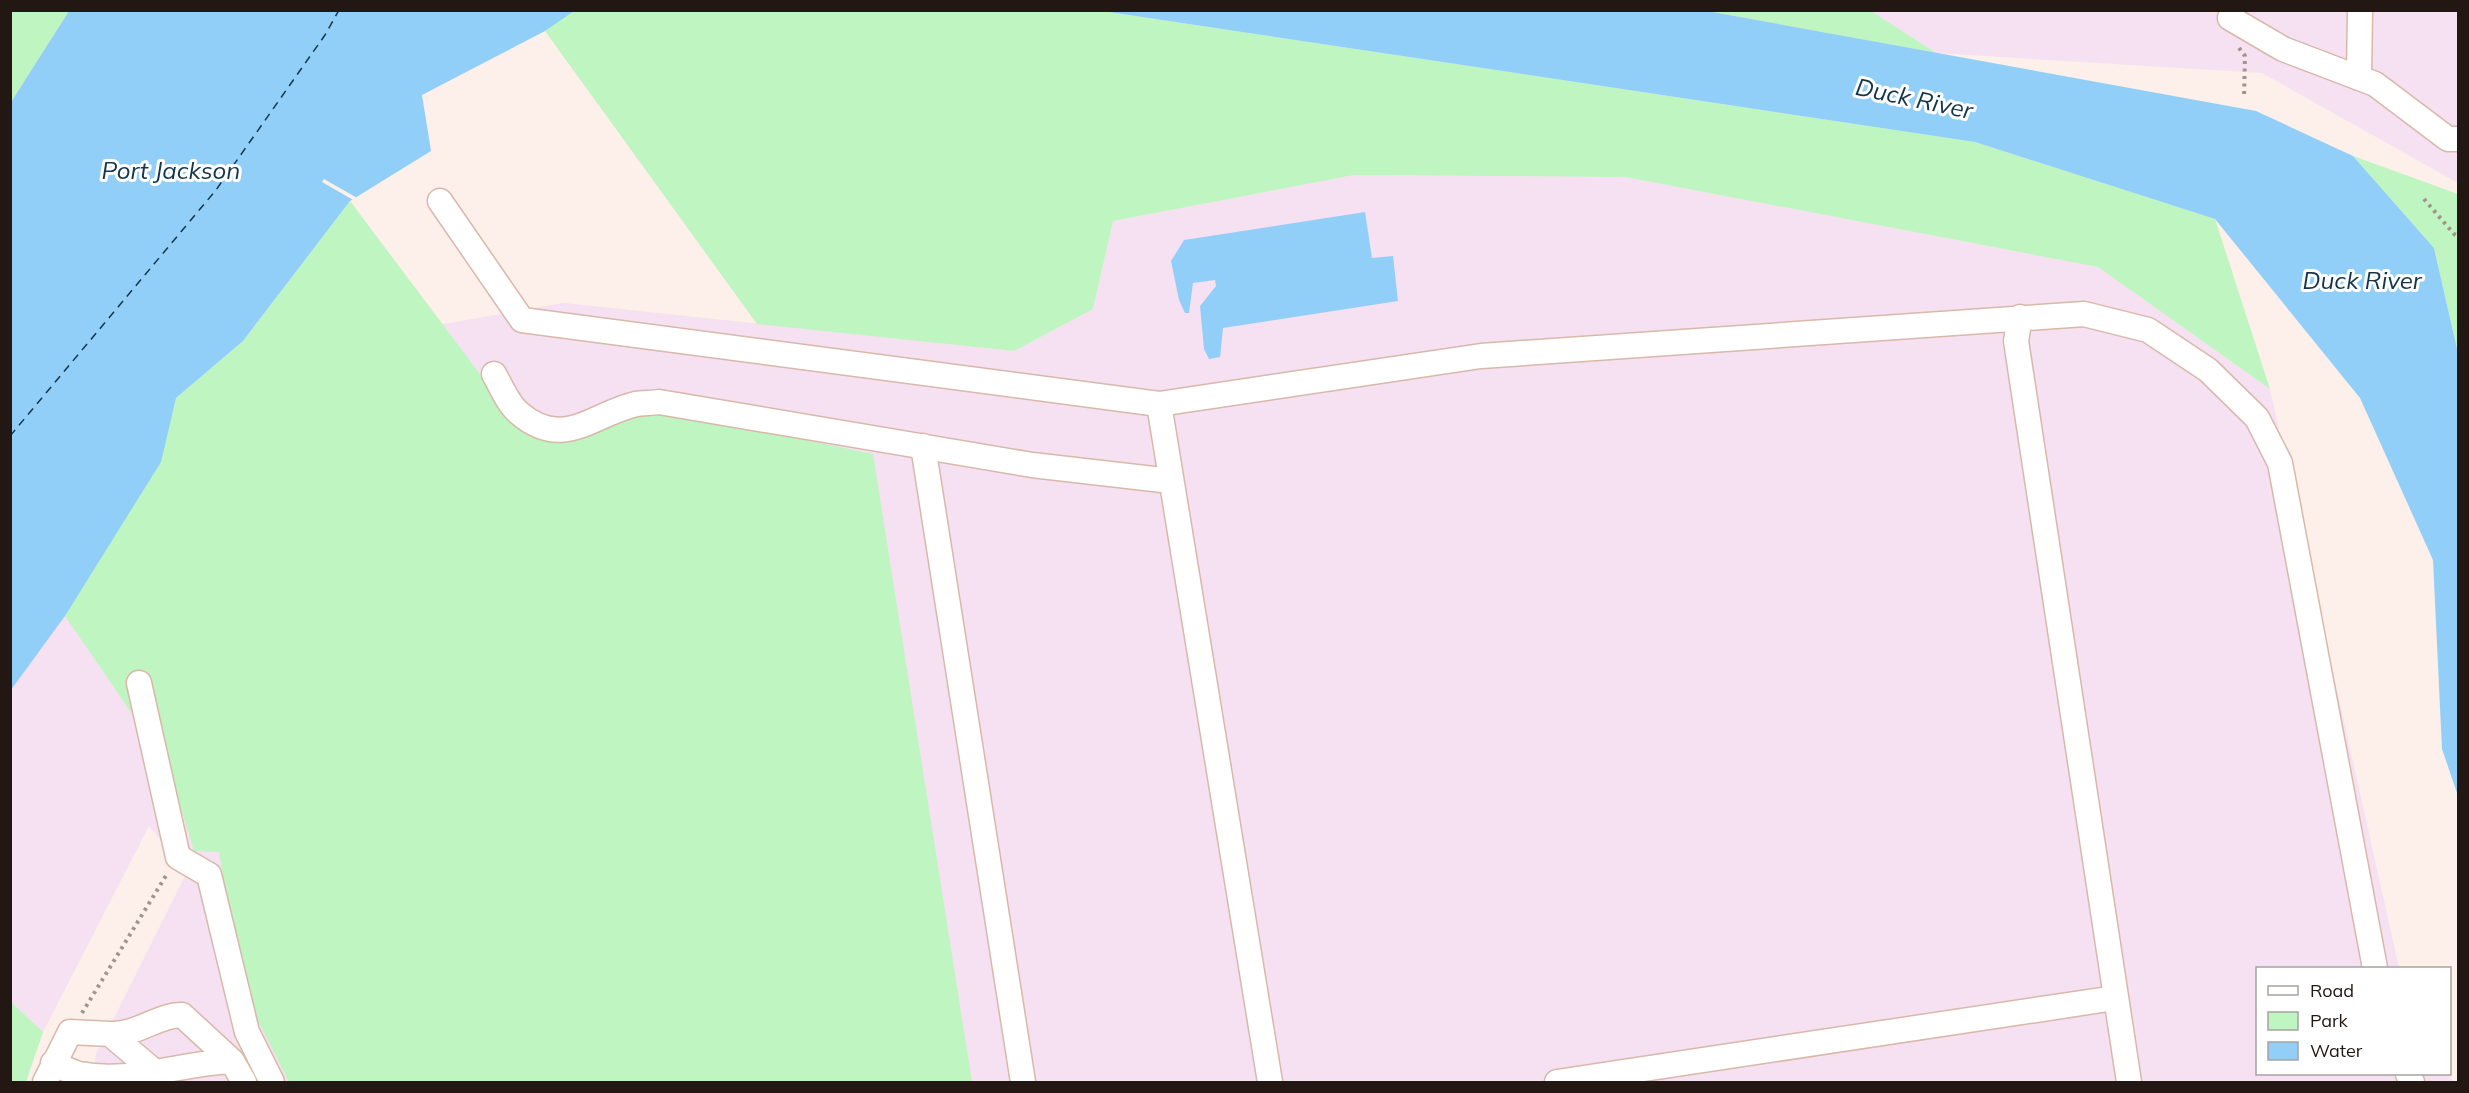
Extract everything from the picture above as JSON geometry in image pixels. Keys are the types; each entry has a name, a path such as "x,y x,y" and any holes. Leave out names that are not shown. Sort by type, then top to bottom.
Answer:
{"street":[{"path":"2359,78 2360,10"},
{"path":"2230,21 2283,49 2375,84 2448,139 2458,139"},
{"path":"440,201 522,320 1159,404 1481,356 2020,317 2084,315 2148,330 2208,370 2257,418 2280,463 2375,967"},
{"path":"2020,317 2016,341 2129,1083"},
{"path":"494,374 517,412 539,427 566,430 589,424 635,405 659,402 1032,465 1171,481"},
{"path":"1159,404 1270,1083"},
{"path":"923,446 1023,1083"},
{"path":"139,683 178,857 209,875 247,1032 272,1083"},
{"path":"1557,1083 2115,998"},
{"path":"232,1061 202,1062 146,1077 49,1073 70,1032 132,1033 166,1018 182,1015 232,1061 244,1083"},
{"path":"110,1034 146,1077"}],"path":[{"path":"2230,21 2245,56 2244,97"},
{"path":"2424,199 2458,236"},
{"path":"70,1032 178,857"}],"shaded area":[{"path":"1871,11 2458,11 2458,183 2262,73 1936,53"},
{"path":"1354,175 1625,177 2098,267 2270,389 2399,967 2256,967 2256,1075 2450,1075 2454,1082 92,1082 96,1054 187,872 149,826 43,1032 11,1002 11,690 254,357 564,303 1014,351 1093,309 1113,221"}],"green space":[{"path":"574,10 1102,11 1975,142 2215,219 2270,389 2098,267 1625,177 1354,175 1113,221 1093,309 1014,351 757,324 545,31"},
{"path":"11,11 69,11 11,102"},
{"path":"1707,11 1871,11 1936,53"},
{"path":"2353,156 2458,194 2458,353 2434,248"},
{"path":"350,201 513,418 594,417 647,407 873,454 972,1082 289,1082 242,989 219,852 194,851 168,766 65,616 176,398 243,341"},
{"path":"11,1002 43,1032 26,1082 11,1082"}],"water":[{"name":"Port Jackson","path":"69,11 574,11 545,31 422,95 431,151 350,201 243,341 176,398 161,462 65,616 11,690 11,102"},
{"name":"Duck River","path":"1102,11 1707,11 2256,111 2353,156 2434,248 2458,353 2458,796 2442,749 2433,560 2360,398 2215,219 1975,142"},
{"path":"1365,212 1372,258 1393,256 1398,301 1223,328 1220,357 1209,359 1204,349 1200,306 1216,286 1215,280 1193,283 1189,313 1185,313 1179,300 1171,261 1184,240"}],"pier":[{"path":"324,179 359,199 355,201 322,182"}],"ferry route":[{"path":"10,436 216,190 325,35 339,10"}]}
